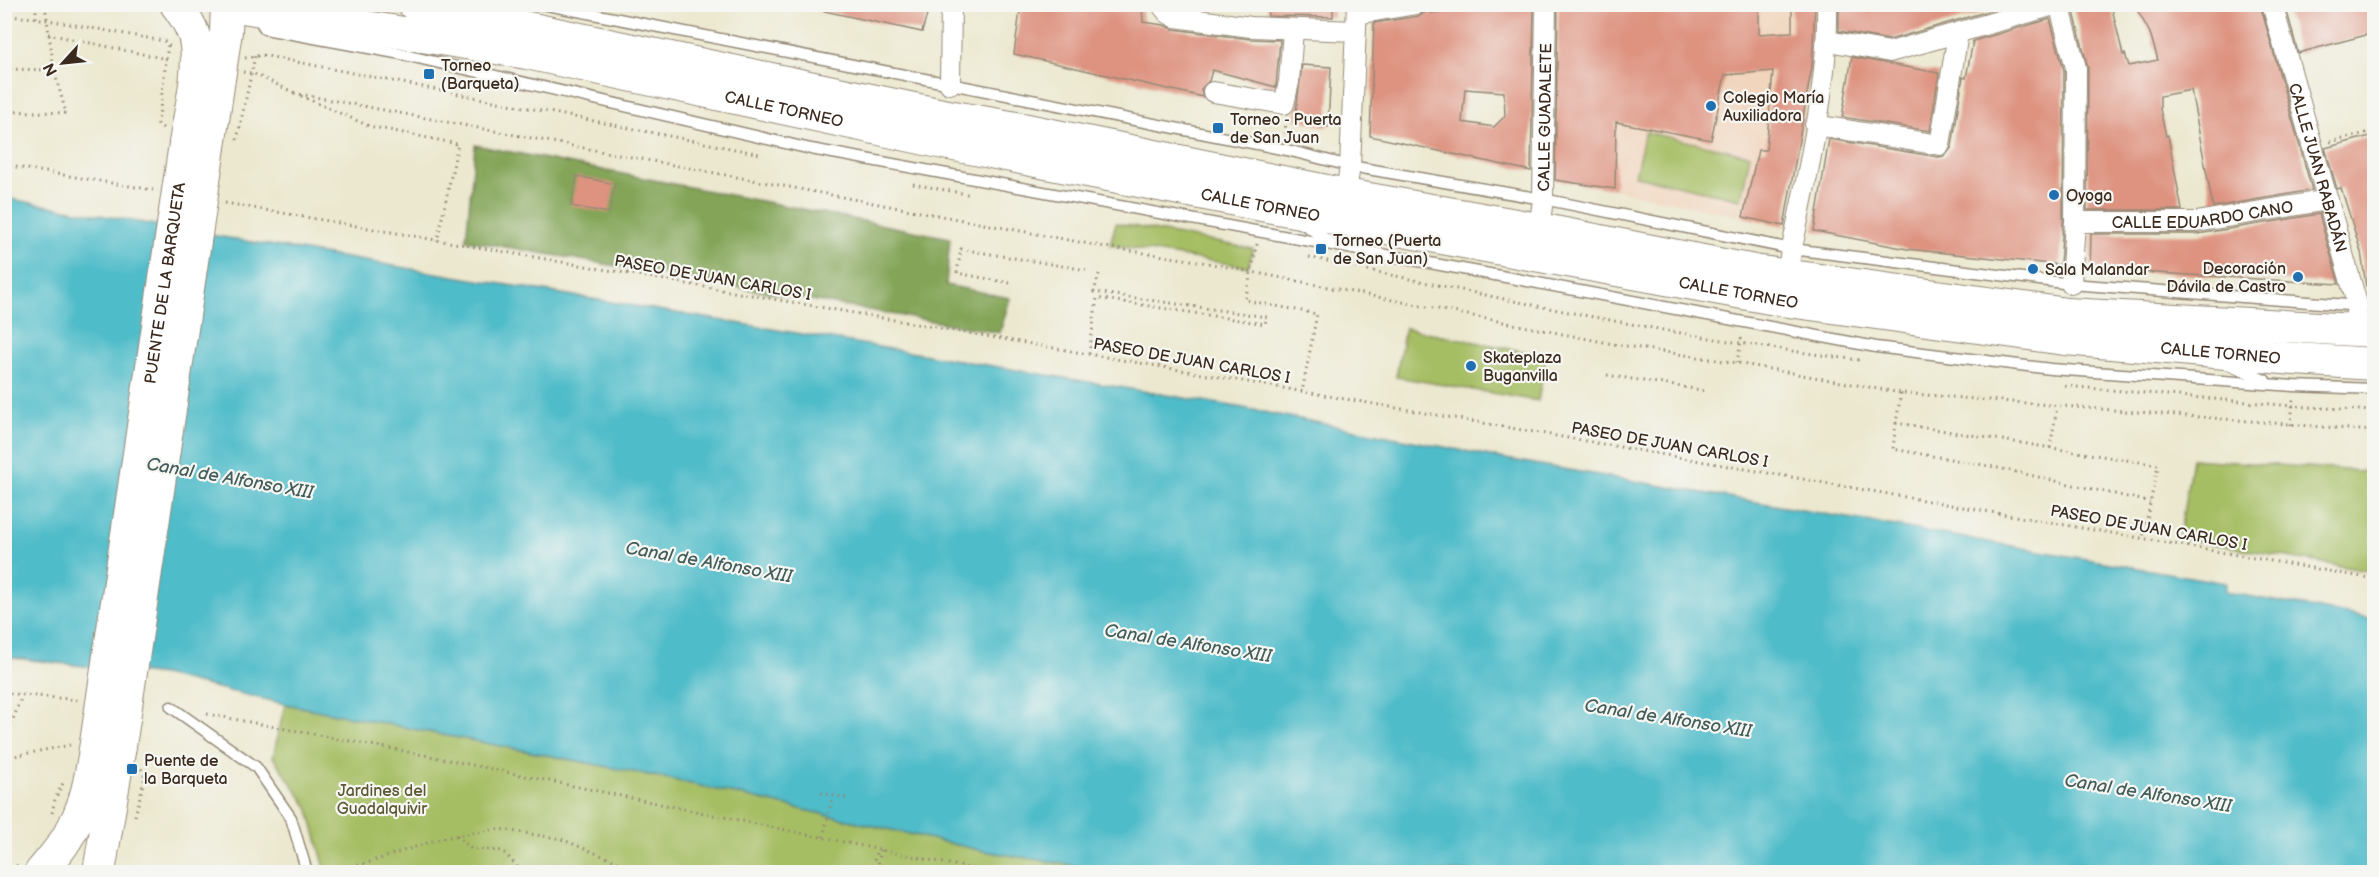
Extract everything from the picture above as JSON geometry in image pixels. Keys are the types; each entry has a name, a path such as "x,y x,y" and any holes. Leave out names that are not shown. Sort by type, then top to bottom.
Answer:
{"main road":[{"path":"176,4 185,17 208,67"},
{"name":"CALLE TORNEO","path":"414,4 942,115 1022,129 1343,207 1786,275 2067,314 2365,319"},
{"path":"208,67 231,11"},
{"name":"CALLE TORNEO","path":"231,11 526,53 956,145 1280,209 1343,207 1541,214 1786,275 2065,339 2374,364"},
{"name":"PUENTE DE LA BARQUETA","path":"98,745 199,142 208,67"},
{"path":"41,872 68,838 81,812 98,745"},
{"path":"98,745 99,873"},
{"path":"41,872 54,870 72,873"}],"street":[{"path":"950,84 951,4"},
{"path":"1162,7 1175,17 1293,30 1416,4"},
{"name":"CALLE GUADALETE","path":"1541,214 1546,4"},
{"path":"1786,275 1815,125 1828,41 1827,4"},
{"path":"1828,41 1890,52 2059,4 2076,68 2072,284"},
{"name":"CALLE JUAN RABADÁN","path":"2272,4 2365,319"},
{"path":"1343,207 1356,16"},
{"path":"1213,92 1284,104 1289,82 1293,30"},
{"path":"1815,125 1940,145 1958,33"},
{"name":"CALLE EDUARDO CANO","path":"2074,222 2196,222 2328,200"}],"lane":[{"path":"542,4 1287,150 1343,207"},
{"path":"231,11 265,28 396,53 811,149 1343,207 1876,347 2051,369 2374,389"},
{"path":"1786,275 2072,284 2365,319"},
{"path":"2196,350 2272,384"},
{"path":"171,707 256,767 291,818 308,873"}],"path":[{"path":"4,16 36,18 36,4"},
{"path":"4,111 66,113 54,70 45,5"},
{"path":"48,34 166,59 252,73 369,126 458,144 437,242"},
{"path":"168,45 158,123 199,142 252,73 255,56"},
{"path":"4,69 54,70"},
{"path":"294,93 1114,249 1251,271 1612,344 1737,363 1901,393 2374,431"},
{"path":"1284,104 1287,150"},
{"path":"2314,147 2374,131"},
{"path":"4,165 160,191"},
{"name":"PASEO DE JUAN CARLOS I","path":"218,202 2374,579"},
{"path":"1010,283 957,273 961,249 1086,270"},
{"path":"1251,271 1245,300 1317,314 1302,392"},
{"path":"1089,354 1097,298 1265,324 1267,317 1094,292 1099,274"},
{"path":"1607,375 1707,391"},
{"path":"1901,393 1893,448 1989,466 2150,502"},
{"path":"2050,448 2057,407"},
{"path":"1896,423 2158,465 2143,538"},
{"path":"4,693 79,700"},
{"path":"4,724 12,722 22,696"},
{"path":"206,714 429,756 988,873"},
{"path":"4,758 48,748 98,745"},
{"path":"820,793 846,798"},
{"path":"823,837 833,796"},
{"path":"322,873 367,864 442,838 499,829 561,840 642,873"},
{"path":"457,835 471,849 503,851 522,873"},
{"path":"871,873 879,849"},
{"path":"879,849 878,865 900,871 900,873"}],"shaded area":[{"name":"Colegio María Auxiliadora","path":"1759,5 1816,5 1816,43 1784,226 1613,189 1616,122 1624,50 1759,59"}],"green space":[{"path":"1645,132 1750,155 1741,199 1635,176"},
{"path":"475,145 950,238 946,285 1010,298 1000,333 466,240"},
{"path":"1116,223 1253,249 1248,267 1110,245"},
{"name":"Skateplaza Buganvilla","path":"1405,328 1546,356 1538,401 1396,377"},
{"path":"2192,459 2374,472 2374,572 2179,538"},
{"name":"Jardines del Guadalquivir","path":"285,704 670,779 984,851 1115,872 326,872 308,807 273,757"}],"water":[{"name":"Canal de Alfonso XIII","path":"4,198 251,242 1238,407 1506,459 2226,583 2225,592 2374,619 2374,872 1115,872 984,851 670,779 285,704 163,675 5,657"}],"building":[{"path":"825,4 930,4 922,32 824,11"},
{"path":"1021,4 1142,4 1143,22 1164,25 1173,29 1250,39 1280,40 1276,87 1212,70 1209,81 1201,89 1203,97 1014,54"},
{"path":"1267,4 1333,4 1333,17 1268,16"},
{"path":"1428,4 1431,4 1431,13 1487,4 1534,4 1531,171 1370,136 1374,23 1419,16 1424,13","holes":["1465,89 1504,92 1505,116 1494,127 1462,122"]},
{"path":"1558,4 1759,4 1759,34 1792,32 1792,4 1815,4 1812,66 1784,226 1743,217 1758,150 1766,150 1773,71 1725,75 1711,140 1616,122 1615,189 1555,180"},
{"path":"1839,4 2013,4 1889,40 1839,31"},
{"path":"2072,4 2111,4 2123,55 2125,54 2129,66 2158,60 2150,33 2134,4 2260,4 2312,190 2213,207 2191,90 2160,96 2160,109 2166,136 2168,135 2182,210 2087,210 2088,68"},
{"path":"2285,4 2374,4 2374,33 2298,53"},
{"path":"2050,19 2064,70 2063,222 2060,265 1907,249 1814,231 1829,139 1938,157 1945,156 1952,147 1963,77 1966,78 1973,41"},
{"path":"1852,57 1939,73 1930,131 1842,117"},
{"path":"1302,65 1331,67 1328,127 1295,119"},
{"path":"2374,135 2374,285 2366,286 2361,252 2341,188 2337,189 2325,148"},
{"path":"577,176 615,184 609,213 571,206"},
{"path":"2319,214 2339,284 2090,269 2091,234 2198,234"}],"place":[{"name":"Torneo (Barqueta)","path":"429,74"},
{"name":"Colegio María Auxiliadora","path":"1711,106"},
{"name":"Torneo - Puerta de San Juan","path":"1218,128"},
{"name":"Oyoga","path":"2054,195"},
{"name":"Torneo (Puerta de San Juan)","path":"1321,249"},
{"name":"Sala Malandar","path":"2033,269"},
{"name":"Decoración Dávila de Castro","path":"2298,277"},
{"name":"Skateplaza Buganvilla","path":"1471,366"},
{"name":"Puente de la Barqueta","path":"132,769"}]}
